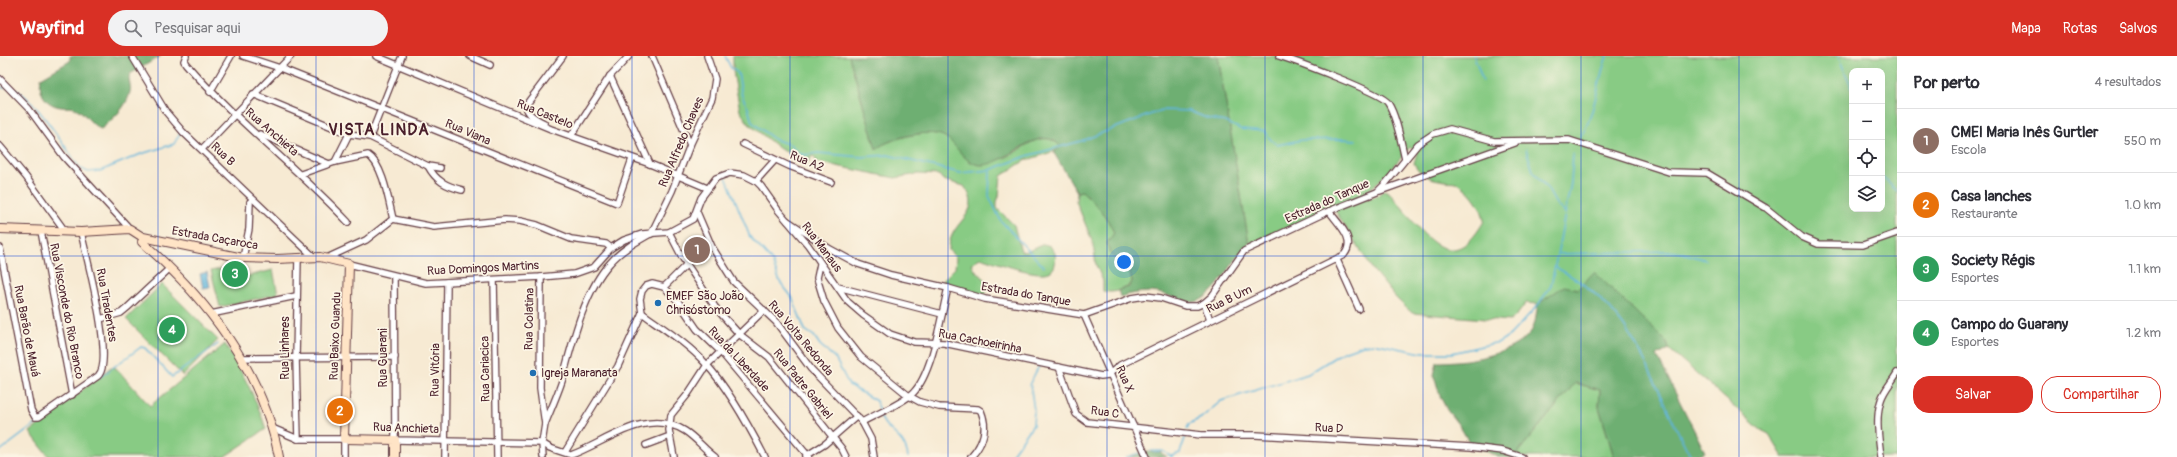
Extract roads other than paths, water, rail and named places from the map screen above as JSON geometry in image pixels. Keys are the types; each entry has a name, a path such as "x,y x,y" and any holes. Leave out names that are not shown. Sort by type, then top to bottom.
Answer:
{"main road":[{"name":"Estrada Caçaroca","path":"0,229 81,232 153,239 243,258 327,258"},
{"path":"141,238 192,291 223,329 254,382 272,428 279,457"},
{"name":"Rua Domingos Martins","path":"327,258 349,264"},
{"name":"Rua Baixo Guandu","path":"344,439 349,264"},
{"name":"Rua Anchieta","path":"344,439 394,440"},
{"path":"394,440 395,457"}],"street":[{"name":"Rua B","path":"132,56 166,112 183,132 314,257"},
{"path":"210,92 231,56"},
{"name":"Rua Viana","path":"243,56 280,68 617,203 632,159"},
{"path":"202,149 291,56"},
{"name":"Rua Castelo","path":"376,56 551,129 632,159 650,164 707,188"},
{"path":"370,137 402,56"},
{"path":"470,56 484,59 490,65"},
{"path":"551,129 546,124 532,116 526,105 563,56"},
{"path":"570,136 610,76 629,56"},
{"path":"652,56 690,145"},
{"name":"Rua Alfredo Chaves","path":"651,234 672,192 690,145 712,98 715,88 715,79 707,56"},
{"path":"1279,56 1360,87 1384,99 1392,112 1405,159"},
{"name":"Rua Anchieta","path":"185,57 186,64 210,92 234,116 255,132 301,174 348,222"},
{"path":"610,76 650,164"},
{"path":"0,79 43,127 64,157 141,238"},
{"path":"253,94 349,134 370,137 428,166 440,168"},
{"name":"Estrada do Tanque","path":"788,222 830,249 858,264 891,275 948,288 985,299 1084,315 1132,298 1145,296 1162,298 1185,306 1204,303 1212,296 1244,251 1329,211 1377,192 1405,159 1425,139 1444,130 1455,130 1494,141 1569,140 1669,172 1707,173 1766,208 1802,237 1818,244 1863,245 1897,234"},
{"path":"255,132 329,164"},
{"path":"335,162 349,134"},
{"path":"1377,192 1521,141"},
{"name":"Rua A2","path":"743,144 775,160 831,182"},
{"path":"0,146 26,177 65,231"},
{"path":"301,174 362,154 372,157 384,183 393,219 434,227 506,220 520,221 537,225 572,239 606,244 611,248 634,236 669,232 693,219 697,212 698,204 707,188 716,178 730,173 744,175 756,181"},
{"name":"Rua A2","path":"756,181 775,160"},
{"path":"428,166 436,179 442,183 462,190"},
{"name":"Rua Manaus","path":"756,181 838,287 942,314"},
{"path":"243,258 248,229 250,202"},
{"name":"Rua B Um","path":"1111,373 1120,365 1210,320 1337,260 1347,251 1349,241 1329,211"},
{"name":"Rua Volta Redonda","path":"697,212 712,247 734,282 764,310 783,331 811,369 862,422 871,439 874,457"},
{"name":"Estrada Caçaroca","path":"327,258 361,242 393,219"},
{"name":"Rua Visconde do Rio Branco","path":"40,231 72,395"},
{"name":"Rua Tiradentes","path":"35,416 43,416 102,372 104,360 100,319 81,232"},
{"name":"Rua Padre Gabriel","path":"669,232 687,264 715,307 739,334 769,357 833,438 846,457"},
{"path":"545,424 555,402 584,310 599,280 609,263 616,256 651,234"},
{"name":"Rua Barão de Mauá","path":"0,248 31,410 35,416"},
{"name":"Rua Domingos Martins","path":"349,264 419,283 541,278 574,274 589,269 599,263 611,248"},
{"name":"Rua Linhares","path":"298,258 296,296 298,439"},
{"path":"1337,260 1359,309"},
{"path":"569,455 618,366 642,313 640,299 644,288 652,284 664,287 687,264"},
{"path":"820,264 817,274 818,284 838,328 860,357 909,396 920,402 939,407 981,411 984,429 982,443 971,456"},
{"path":"100,319 121,313 169,268"},
{"name":"Rua Guarani","path":"394,277 394,440"},
{"name":"Rua Colatina","path":"541,278 540,388 545,424 542,443 543,457"},
{"name":"Rua Cariacica","path":"494,280 497,457"},
{"name":"Rua Vitória","path":"445,457 447,282"},
{"name":"Rua da Liberdade","path":"664,287 677,300 696,329 720,351 807,456"},
{"name":"Rua Cachoeirinha","path":"838,287 856,310 890,334 914,342 936,342 1101,376 1111,373"},
{"path":"862,422 909,396 920,383 936,342 948,288"},
{"path":"211,314 296,296"},
{"path":"1204,303 1210,320"},
{"path":"674,457 670,436 670,423 672,415 707,365 764,310"},
{"path":"642,313 688,347 707,365 724,388 765,457"},
{"name":"Rua X","path":"1084,315 1111,373 1146,455"},
{"path":"241,358 395,356"},
{"name":"Rua C","path":"1059,367 1079,418 1087,422 1135,428"},
{"path":"1881,457 1878,421 1880,406 1884,393 1897,373"},
{"path":"807,456 833,438 857,416"},
{"path":"542,443 550,448 569,455 635,426 648,423 670,423 689,434 715,457"},
{"name":"Rua Anchieta","path":"272,428 298,439 344,439"},
{"name":"Rua D","path":"1135,428 1201,434 1279,436 1471,447 1503,451 1522,457"},
{"path":"646,445 670,436"},
{"name":"Rua Baixo Guandu","path":"344,439 344,457"},
{"name":"Rua Anchieta","path":"394,440 542,443"}],"water":[{"path":"207,272 210,287 203,288 200,274"}],"waterway":[{"path":"725,56 731,68 738,73 742,96 748,108 752,122 774,139 791,145 799,153 804,155 818,153 861,157 888,155 960,173 990,170 1027,156 1081,141 1162,110 1189,111 1209,119 1226,122 1240,129 1264,131 1277,145 1302,140 1356,140"},
{"path":"1474,56 1483,81"},
{"path":"1580,138 1590,118 1607,56"},
{"path":"1838,56 1849,81"},
{"path":"0,87 5,88"},
{"path":"12,89 20,92 29,100 48,123 80,168 88,172 100,171 141,154 174,144 181,131"},
{"path":"1526,149 1533,171 1547,188 1556,204 1564,212"},
{"path":"1187,429 1189,424 1201,418 1221,401 1308,374 1343,352 1363,345 1378,344 1422,353 1452,353 1499,342 1510,335 1538,305 1551,286 1571,183 1573,154"},
{"path":"990,170 989,196 1001,221 1044,267"},
{"path":"726,177 750,237 772,261 780,282 792,297 805,330 814,336 820,345 835,358 849,385 876,401 879,412"},
{"path":"1885,180 1897,191"},
{"path":"1557,254 1668,251 1683,253 1706,260"},
{"path":"1555,267 1583,284 1606,304 1624,326 1652,375 1691,457"},
{"path":"100,377 141,347 145,348 172,377 218,344"},
{"path":"1010,457 1033,425 1034,410 1030,383 1039,366"},
{"path":"0,451 69,399"},
{"path":"880,415 886,426 903,443 908,457"},
{"path":"1171,456 1180,453 1185,438"},
{"path":"1151,451 1163,451 1172,457"},
{"path":"1127,457 1139,453"}],"place":[{"name":"CMEI Maria Inês Gurtler","path":"697,250"},
{"name":"Society Régis","path":"235,274"},
{"name":"EMEF São João Chrisóstomo","path":"658,303"},
{"name":"Campo do Guarany","path":"172,330"},
{"name":"Igreja Maranata","path":"533,373"},
{"name":"Casa lanches","path":"340,411"}],"district":[{"name":"VISTA LINDA","path":"379,129"}]}
